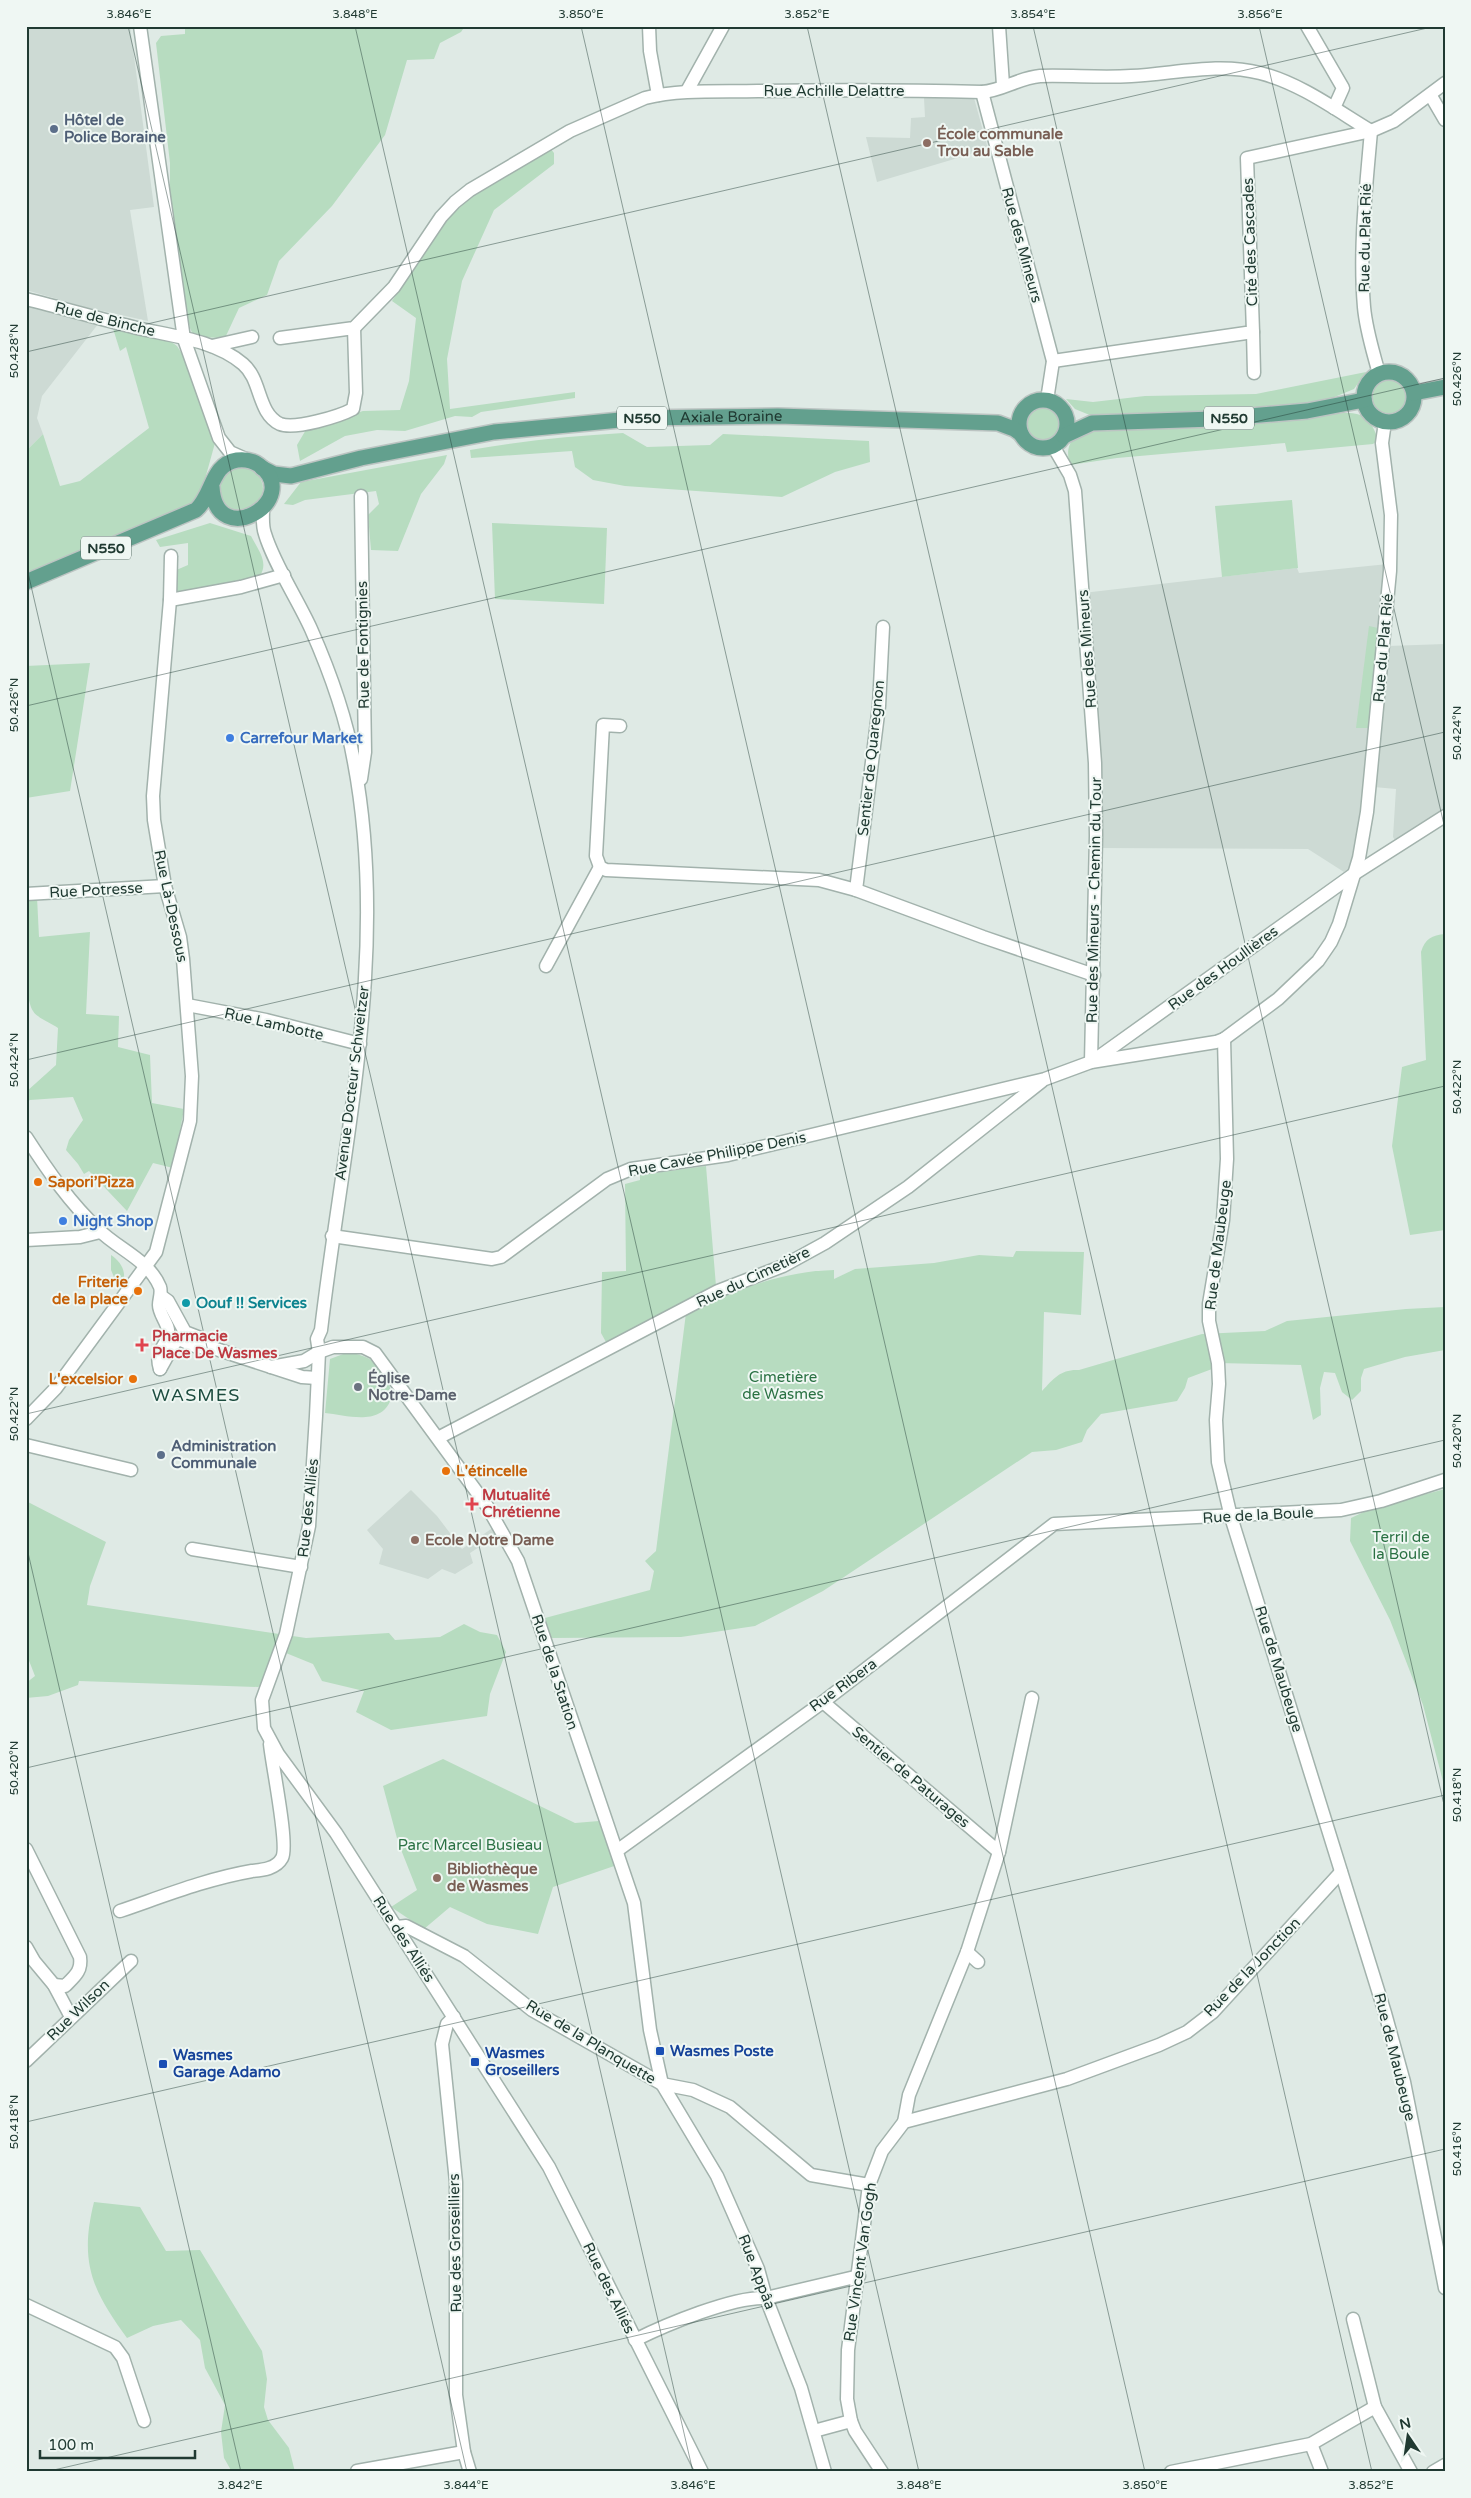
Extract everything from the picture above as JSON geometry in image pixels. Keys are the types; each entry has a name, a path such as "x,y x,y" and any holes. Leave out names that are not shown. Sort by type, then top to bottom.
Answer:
{"main road":[{"path":"1386,372 1401,375 1407,379 1414,393 1412,408 1407,415 1393,422 1385,422 1370,414 1364,400 1365,387 1379,374 1386,372"},
{"path":"1414,393 1445,387"},
{"path":"998,423 1034,401 1046,400"},
{"name":"N550","path":"1046,400 1054,402 1065,413 1092,424"},
{"name":"N550","path":"998,423 1014,428 1029,444 1037,447 1052,446 1064,436 1092,424 1214,419 1307,411 1364,400"},
{"path":"1021,434 1019,421 1023,409"},
{"path":"1064,436 1067,421 1065,413"},
{"name":"Axiale Boraine","path":"26,582 186,516 201,506 219,470 233,460 256,464 274,474 291,476 424,445 494,432 573,423 707,416 853,417 998,423"},
{"path":"256,464 270,483 271,492"},
{"name":"Axiale Boraine","path":"263,509 271,492 291,476"},
{"path":"213,482 215,503 231,516"},
{"name":"N550","path":"186,516 212,512 231,516 256,515 263,509"}],"street":[{"path":"140,26 184,339 219,438 220,454 213,482"},
{"path":"649,26 650,51 658,95"},
{"path":"687,92 723,26"},
{"path":"999,26 1003,86"},
{"path":"1307,26 1343,88 1334,108"},
{"name":"Rue Achille Delattre","path":"354,328 394,287 441,217 470,190 570,131 645,98 658,95 687,92 848,90 982,92 993,91 1026,78 1041,76 1132,76 1206,69 1244,69 1280,79 1334,108 1371,131"},
{"path":"1371,131 1394,121 1431,96 1445,83"},
{"name":"Rue des Mineurs","path":"982,92 1053,361 1053,374 1046,400"},
{"path":"1431,96 1445,120"},
{"name":"Cité des Cascades","path":"1254,373 1247,158 1371,131"},
{"name":"Rue du Plat Rié","path":"1371,131 1364,209 1364,306 1371,346 1379,374"},
{"name":"Rue de Binche","path":"26,299 184,339"},
{"path":"184,339 212,346 243,364 259,387 264,408 272,419 281,425 294,426 343,414 353,409 356,393 353,360 354,328 280,338"},
{"path":"1053,361 1253,332"},
{"path":"212,346 252,337"},
{"name":"Rue du Plat Rié","path":"1224,1039 1278,1000 1318,961 1331,942 1339,924 1363,842 1368,812 1390,571 1391,515 1382,443 1385,422"},
{"path":"219,438 230,452 256,464"},
{"name":"Rue des Mineurs","path":"1052,446 1070,475 1075,491 1094,738"},
{"name":"Rue de Fontignies","path":"359,793 364,752 361,496"},
{"path":"263,509 265,534"},
{"path":"231,516 252,524 265,534"},
{"name":"Avenue Docteur Schweitzer","path":"265,534 311,629 337,696 354,761 359,793 368,892 366,967 360,1044 332,1236 322,1330 327,1339 323,1350"},
{"name":"Rue Là-Dessous","path":"26,1419 56,1388 159,1245 190,1121 192,1084 180,937 165,886 154,820 153,796 170,600 171,556"},
{"path":"170,600 241,587 284,575"},
{"name":"Sentier de Quaregnon","path":"856,890 879,706 883,627"},
{"path":"603,869 596,856 603,725 620,726"},
{"name":"Rue des Mineurs - Chemin du Tour","path":"1091,1062 1096,836 1094,738"},
{"name":"Rue des Houllières","path":"1091,1062 1354,874 1445,816"},
{"path":"603,869 820,880 856,890 1094,975"},
{"path":"546,966 603,869"},
{"name":"Rue Potresse","path":"26,894 165,886"},
{"name":"Rue Lambotte","path":"187,1005 266,1020 360,1044"},
{"path":"1091,1062 1119,1059 1224,1039"},
{"name":"Rue de Maubeuge","path":"1224,1039 1227,1160 1223,1220 1209,1304 1212,1335 1218,1363 1219,1384 1216,1420 1218,1462 1231,1517 1404,2082 1445,2288"},
{"name":"Rue Cavée Philippe Denis","path":"332,1236 492,1259 501,1257 607,1179 631,1169 728,1155 1045,1079 1091,1062"},
{"name":"Rue du Cimetière","path":"438,1438 718,1292 792,1262 825,1243 908,1187 1045,1079"},
{"path":"26,1137 48,1172 73,1205 100,1232 145,1266 160,1287 161,1296 168,1301 177,1334 204,1339 213,1348 302,1378 317,1378 323,1350"},
{"path":"26,1240 80,1237 100,1232"},
{"name":"Rue de la Station","path":"271,1367 304,1361 323,1350 356,1346 375,1352 489,1510 518,1561 605,1822 618,1850 637,1918 650,2030 662,2084"},
{"name":"Rue des Alliés","path":"317,1378 309,1526 286,1634 262,1700 264,1728 278,1754 336,1833 554,2175 702,2472"},
{"path":"26,1445 131,1470"},
{"name":"Rue de la Boule","path":"1067,1522 1231,1517 1341,1510 1381,1501 1445,1480"},
{"name":"Rue Ribera","path":"618,1850 823,1702 1054,1524 1067,1522"},
{"path":"192,1549 301,1567"},
{"path":"904,2122 909,2095 967,1952 999,1852 1032,1698"},
{"name":"Sentier de Paturages","path":"823,1702 999,1852"},
{"path":"120,1911 218,1877 268,1869 276,1865 282,1858 284,1842 272,1768 270,1740"},
{"path":"26,1849 80,1957 81,1965 75,1977 65,1986 54,1985"},
{"name":"Rue de la Jonction","path":"904,2122 1067,2079 1159,2045 1187,2032 1206,2017 1236,1988 1341,1872"},
{"name":"Rue de la Planquette","path":"396,1928 406,1926 464,1956 532,2010 662,2084 693,2090 730,2107 811,2175 869,2185"},
{"path":"26,1947 34,1961 54,1985 71,2017"},
{"path":"967,1952 978,1962"},
{"name":"Rue Wilson","path":"26,2061 131,1961"},
{"name":"Rue des Groseilliers","path":"454,2017 447,2024 442,2044 456,2182 456,2395 464,2452 470,2472"},
{"name":"Rue Appâa","path":"662,2084 717,2176 758,2269 766,2298 801,2388 825,2472"},
{"name":"Rue Vincent Van Gogh","path":"851,2421 846,2374 869,2185 882,2151 904,2122"},
{"path":"635,2340 695,2315 755,2298 766,2298 859,2276"},
{"path":"26,2305 115,2348 123,2358 144,2421"},
{"path":"1353,2319 1375,2407 1411,2472"},
{"path":"1171,2472 1311,2444 1375,2407"},
{"path":"814,2431 851,2421 855,2431 882,2472"},
{"path":"1311,2444 1322,2472"},
{"path":"357,2471 464,2452"},
{"path":"1434,2472 1445,2465"}],"shaded area":[{"path":"26,26 130,26 154,207 130,210 148,321 85,307 26,290"},
{"name":"École communale Trou au Sable","path":"924,98 974,98 988,149 877,182 866,137 910,138 911,118 925,117"},
{"path":"26,299 102,319 42,396 37,418 43,434 26,451"},
{"path":"1388,564 1373,727 1353,869 1344,872 1308,849 1099,848 1083,593 1297,568 1299,573"},
{"path":"1445,644 1445,809 1395,840 1393,837 1396,789 1374,787 1388,646"},
{"name":"Ecole Notre Dame","path":"411,1490 437,1516 462,1549 494,1527 499,1534 470,1553 473,1563 455,1574 442,1569 428,1579 379,1564 383,1549 367,1530"}],"green space":[{"path":"185,26 465,26 461,32 440,43 434,59 407,60 385,135 332,206 279,261 267,295 239,308 225,338 194,337 190,328 161,185 170,184 170,163 156,43 161,36 185,34"},
{"path":"550,148 554,153 554,164 494,210 462,281 447,359 450,409 575,392 575,398 481,412 472,417 455,416 405,431 377,430 345,436 300,461 297,445 307,428 363,411 400,410 409,381 416,318 392,301 449,218 473,195"},
{"path":"111,322 170,341 177,346 184,357 190,356 219,438 215,443 200,497 187,508 26,578 26,451 43,434 60,486 80,481 149,428 126,347 120,351"},
{"path":"1366,372 1354,389 1332,398 1334,414 1357,414 1367,420 1375,431 1378,440 1373,444 1287,452 1285,443 1117,458 1070,465 1068,451 1074,437 1093,431 1092,416 1075,409 1066,399 1093,402 1145,396 1256,394"},
{"path":"1389,378 1403,383 1408,397 1403,411 1389,416 1375,411 1370,397 1375,383"},
{"path":"1043,405 1056,411 1062,424 1056,437 1043,443 1030,437 1024,424 1030,411"},
{"path":"623,433 647,447 710,445 723,434 869,441 870,462 835,472 782,497 625,486 593,480 575,467 572,451 471,458 470,450 546,439"},
{"path":"447,455 444,464 421,494 398,551 371,550 368,515 379,504 376,491 305,500 293,505 284,504 301,482"},
{"path":"245,467 257,473 262,480 262,498 257,505 250,510 237,511 229,508 222,501 219,485 222,477 229,470"},
{"path":"1292,500 1298,568 1222,577 1215,506"},
{"path":"210,523 251,536 262,556 263,566 260,576 179,592 174,588 174,571 188,565 188,543 160,547 156,540"},
{"path":"492,523 607,528 604,604 495,599"},
{"path":"1369,626 1378,628 1369,728 1356,728"},
{"path":"90,663 70,791 26,798 26,666"},
{"path":"26,897 37,897 39,937 90,932 86,1014 119,1016 118,1047 150,1055 152,1103 184,1109 173,1168 153,1163 127,1211 89,1171 84,1174 66,1150 69,1140 83,1120 73,1097 30,1100 26,1102 26,1092 56,1065 58,1028 35,1014 30,1002 27,989 25,957"},
{"path":"1445,934 1445,1230 1410,1235 1392,1146 1402,1067 1426,1060 1421,952 1430,939 1436,935"},
{"path":"706,1166 716,1286 606,1342 601,1333 602,1272 626,1271 625,1184 640,1180 640,1175"},
{"name":"Cimetière de Wasmes","path":"1016,1251 1084,1252 1081,1315 1044,1312 1042,1391 1054,1378 1067,1371 1079,1370 1202,1334 1265,1331 1287,1321 1445,1307 1445,1350 1405,1357 1364,1369 1361,1378 1361,1391 1352,1400 1342,1392 1335,1373 1324,1372 1320,1388 1321,1415 1313,1420 1301,1365 1218,1363 1212,1369 1188,1378 1185,1388 1177,1401 1101,1414 1087,1430 1082,1442 1056,1450 1032,1452 823,1591 755,1626 681,1637 551,1638 545,1618 650,1590 654,1571 645,1561 656,1551 686,1313 739,1290 795,1274 834,1270 834,1279 855,1269 934,1263 979,1255 1013,1257"},
{"path":"111,1255 122,1266 124,1280 120,1291 111,1270"},
{"path":"346,1353 364,1356 372,1360 379,1366 388,1380 391,1399 386,1408 379,1413 371,1416 352,1417 325,1413 330,1359"},
{"name":"Terril de la Boule","path":"1445,1489 1445,1789 1423,1705 1390,1620 1350,1541 1351,1518 1370,1509"},
{"path":"26,1501 106,1542 90,1586 87,1605 306,1638 389,1633 395,1640 440,1637 464,1624 480,1632 497,1635 506,1652 490,1694 487,1716 391,1730 356,1712 364,1691 322,1681 313,1664 281,1651 268,1683 258,1687 79,1681 78,1685 48,1696 26,1698 26,1683 35,1676 26,1653"},
{"name":"Parc Marcel Busieau","path":"443,1759 575,1823 599,1821 620,1864 553,1887 538,1934 487,1924 450,1907 424,1929 391,1907 417,1890 398,1842 383,1786"},
{"path":"94,2202 140,2207 166,2251 200,2250 262,2351 267,2379 264,2407 268,2420 289,2448 295,2472 232,2472 224,2458 221,2432 225,2405 205,2368 200,2340 181,2320 153,2326 127,2338 105,2305 97,2290 92,2274 88,2242"}],"place":[{"name":"Hôtel de Police Boraine","path":"54,129"},
{"name":"École communale Trou au Sable","path":"927,143"},
{"name":"Carrefour Market","path":"230,738"},
{"name":"Sapori’Pizza","path":"38,1182"},
{"name":"Night Shop","path":"63,1221"},
{"name":"Friterie de la place","path":"138,1291"},
{"name":"Oouf !! Services","path":"186,1303"},
{"name":"Pharmacie Place De Wasmes","path":"142,1345"},
{"name":"L'excelsior","path":"133,1379"},
{"name":"Église Notre-Dame","path":"358,1387"},
{"name":"Administration Communale","path":"161,1455"},
{"name":"L'étincelle","path":"446,1471"},
{"name":"Mutualité Chrétienne","path":"472,1504"},
{"name":"Ecole Notre Dame","path":"415,1540"},
{"name":"Bibliothèque de Wasmes","path":"437,1878"},
{"name":"Wasmes Poste","path":"660,2051"},
{"name":"Wasmes Groseillers","path":"475,2062"},
{"name":"Wasmes Garage Adamo","path":"163,2064"}],"district":[{"name":"WASMES","path":"196,1395"}]}
